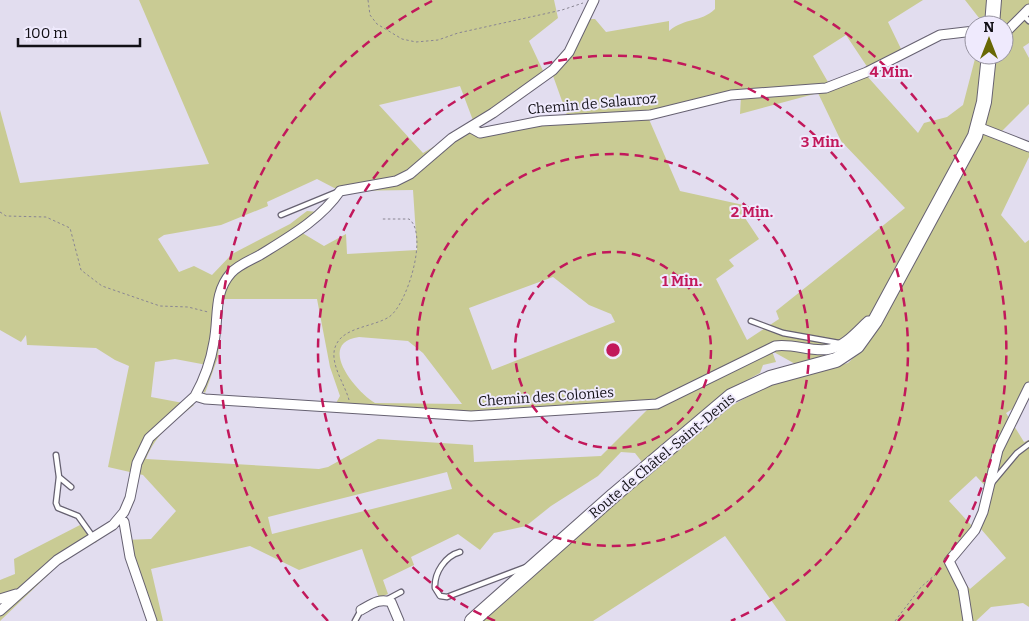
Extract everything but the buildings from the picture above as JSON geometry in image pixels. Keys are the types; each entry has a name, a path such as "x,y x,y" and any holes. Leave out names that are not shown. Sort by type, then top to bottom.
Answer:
{"main road":[{"path":"993,15 994,0"},
{"name":"Route de Châtel-Saint-Denis","path":"472,621 534,564 731,396 770,378 836,360 857,346 875,321 968,151 978,127 984,102 988,65"}],"street":[{"path":"0,611 62,556 113,525 120,517 130,498 137,463 149,438 196,396 214,342 216,314 221,287 232,272 299,231 331,205 340,191 396,181 410,174 452,138 471,128 560,63 569,52 594,0"},
{"path":"1014,26 1027,15"},
{"name":"Chemin de Salauroz","path":"471,128 480,133 541,121 650,115 731,95 826,88 870,71 940,34 964,32"},
{"path":"978,127 1029,147"},
{"path":"843,343 868,321 875,321"},
{"name":"Chemin des Colonies","path":"196,396 204,399 471,416 657,404 775,346 789,344 830,349 843,343"},
{"path":"968,621 963,589 949,561 975,530 983,512 1001,442 1029,387"},
{"path":"120,517 124,522 130,557 152,621"},
{"path":"0,599 19,593"},
{"path":"361,610 381,599 386,600 391,602 399,621"}],"lane":[{"path":"281,215 340,191"},
{"path":"752,321 782,333 843,343"},
{"path":"988,487 999,477 1017,453 1029,444"},
{"path":"56,455 59,477 56,503 58,508 78,516 94,537"},
{"path":"59,477 71,487"},
{"path":"460,552 450,556 437,575 435,588 440,596 447,597 534,564"},
{"path":"386,600 401,592"},
{"path":"355,621 361,610"}],"path":[{"path":"368,0 370,15 384,29 402,39 426,42 594,0"},
{"path":"0,212 6,216 46,216 70,228 81,270 102,286 160,306 188,307 216,314"},
{"path":"351,408 334,356 335,346 342,338 388,318 396,311 410,277 415,257 417,235 413,222 409,219 381,219"},
{"path":"894,621 921,586 949,561"}],"green space":[{"path":"139,0 554,0 558,18 529,41 545,75 475,123 477,130 567,115 552,73 565,63 589,19 595,19 606,32 669,21 669,31 681,24 704,16 715,9 715,0 923,0 888,22 903,53 868,68 846,35 813,56 832,89 867,76 918,133 924,123 947,117 963,105 973,65 982,65 980,105 971,133 859,337 838,352 797,365 772,351 776,362 763,365 760,373 713,403 642,462 635,453 621,452 598,476 551,506 526,526 494,533 480,550 458,534 411,557 414,565 383,580 388,594 379,598 362,549 299,570 250,546 151,569 163,621 150,621 124,540 151,539 176,511 143,475 108,467 129,366 96,348 27,345 26,335 21,342 0,330 0,110 20,183 209,164","holes":["460,86 474,123 423,153 379,105","818,93 841,141 905,208 776,311 779,319 747,340 716,279 734,266 729,260 759,239 745,218 757,208 680,191 648,117 741,96 740,114","317,179 340,191 413,190 417,250 347,254 346,234 324,246 299,231 320,212 307,211 290,224 232,254 212,275 194,266 179,272 158,239 164,235 221,225 268,206 267,202","553,277 589,305 611,314 615,322 492,370 469,308","223,299 317,299 330,367 340,396 336,403 467,420 648,409 601,456 474,462 473,445 378,439 328,467 319,469 146,459 160,436 172,423 194,405 151,397 155,362 175,359 207,365 200,389 205,393 218,357","359,337 408,341 423,353 462,404 375,403 358,388 343,368 340,357 341,348 347,341","447,472 452,489 272,534 268,517"]},
{"path":"965,0 989,0 985,15 977,15"},
{"path":"999,0 1029,0 1029,43 1023,47 1029,58 1029,104 994,139 1029,151 1029,157 1001,215 1025,243 1029,240 1029,392 1025,401 1006,413 1024,442 1029,440 1029,607 1023,603 991,607 976,621 786,621 725,536 593,621 480,621 570,539 722,411 776,381 848,363 868,344 981,135 992,65 1014,65 1014,15 998,15","holes":["976,476 987,488 972,526 949,501","981,529 1006,558 970,589 946,561"]},
{"path":"80,525 97,542 74,550 0,621 0,580 15,574 14,559"}]}
